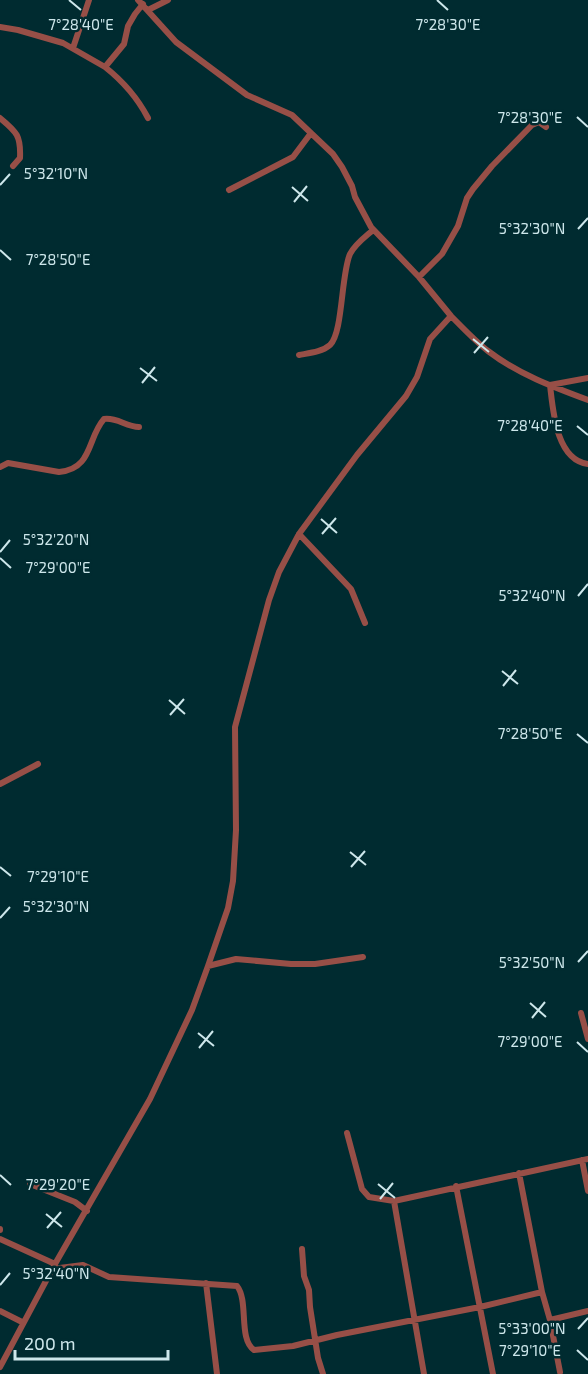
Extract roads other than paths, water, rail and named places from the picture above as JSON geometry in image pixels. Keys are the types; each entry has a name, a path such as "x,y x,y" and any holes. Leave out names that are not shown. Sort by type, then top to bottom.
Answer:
{"street":[{"path":"73,48 89,0"},
{"path":"105,68 124,44 128,26 143,5 168,0"},
{"path":"143,5 176,42 247,95 292,115 333,154 342,167 373,230 419,277 451,316 487,350 509,365 550,386 588,400"},
{"path":"0,27 18,30 73,48 118,78 138,99 148,118"},
{"path":"0,118 18,134 21,143 20,158 13,166"},
{"path":"419,277 442,254 458,226 467,198 492,166 532,125 539,122 546,127"},
{"path":"229,190 293,157 311,133"},
{"path":"299,355 323,350 334,341 342,308 343,286 349,256 352,250 373,230"},
{"path":"0,1366 22,1322 150,1099 192,1010 208,966 228,908 233,881 236,830 235,727 269,600 279,572 299,534 357,454 406,396 417,376 430,339 451,316"},
{"path":"550,386 588,378"},
{"path":"550,386 556,431 578,461 588,464"},
{"path":"0,467 8,463 66,472 87,456 96,432 104,419 112,418 131,427 139,427"},
{"path":"299,534 351,589 365,623"},
{"path":"0,784 38,764"},
{"path":"208,966 236,959 315,964 363,957"},
{"path":"581,1013 588,1040"},
{"path":"347,1133 362,1189 369,1197 394,1201 585,1160 588,1191"},
{"path":"519,1173 560,1372"},
{"path":"30,1184 75,1202 87,1211"},
{"path":"456,1186 493,1374"},
{"path":"394,1201 424,1374"},
{"path":"0,1239 54,1267 83,1264 109,1277 232,1285 240,1288 246,1337 251,1348 278,1348 316,1341 542,1292"},
{"path":"302,1249 318,1358 323,1374"},
{"path":"206,1283 217,1374"},
{"path":"0,1311 22,1322"},
{"path":"550,1320 588,1311"}]}
